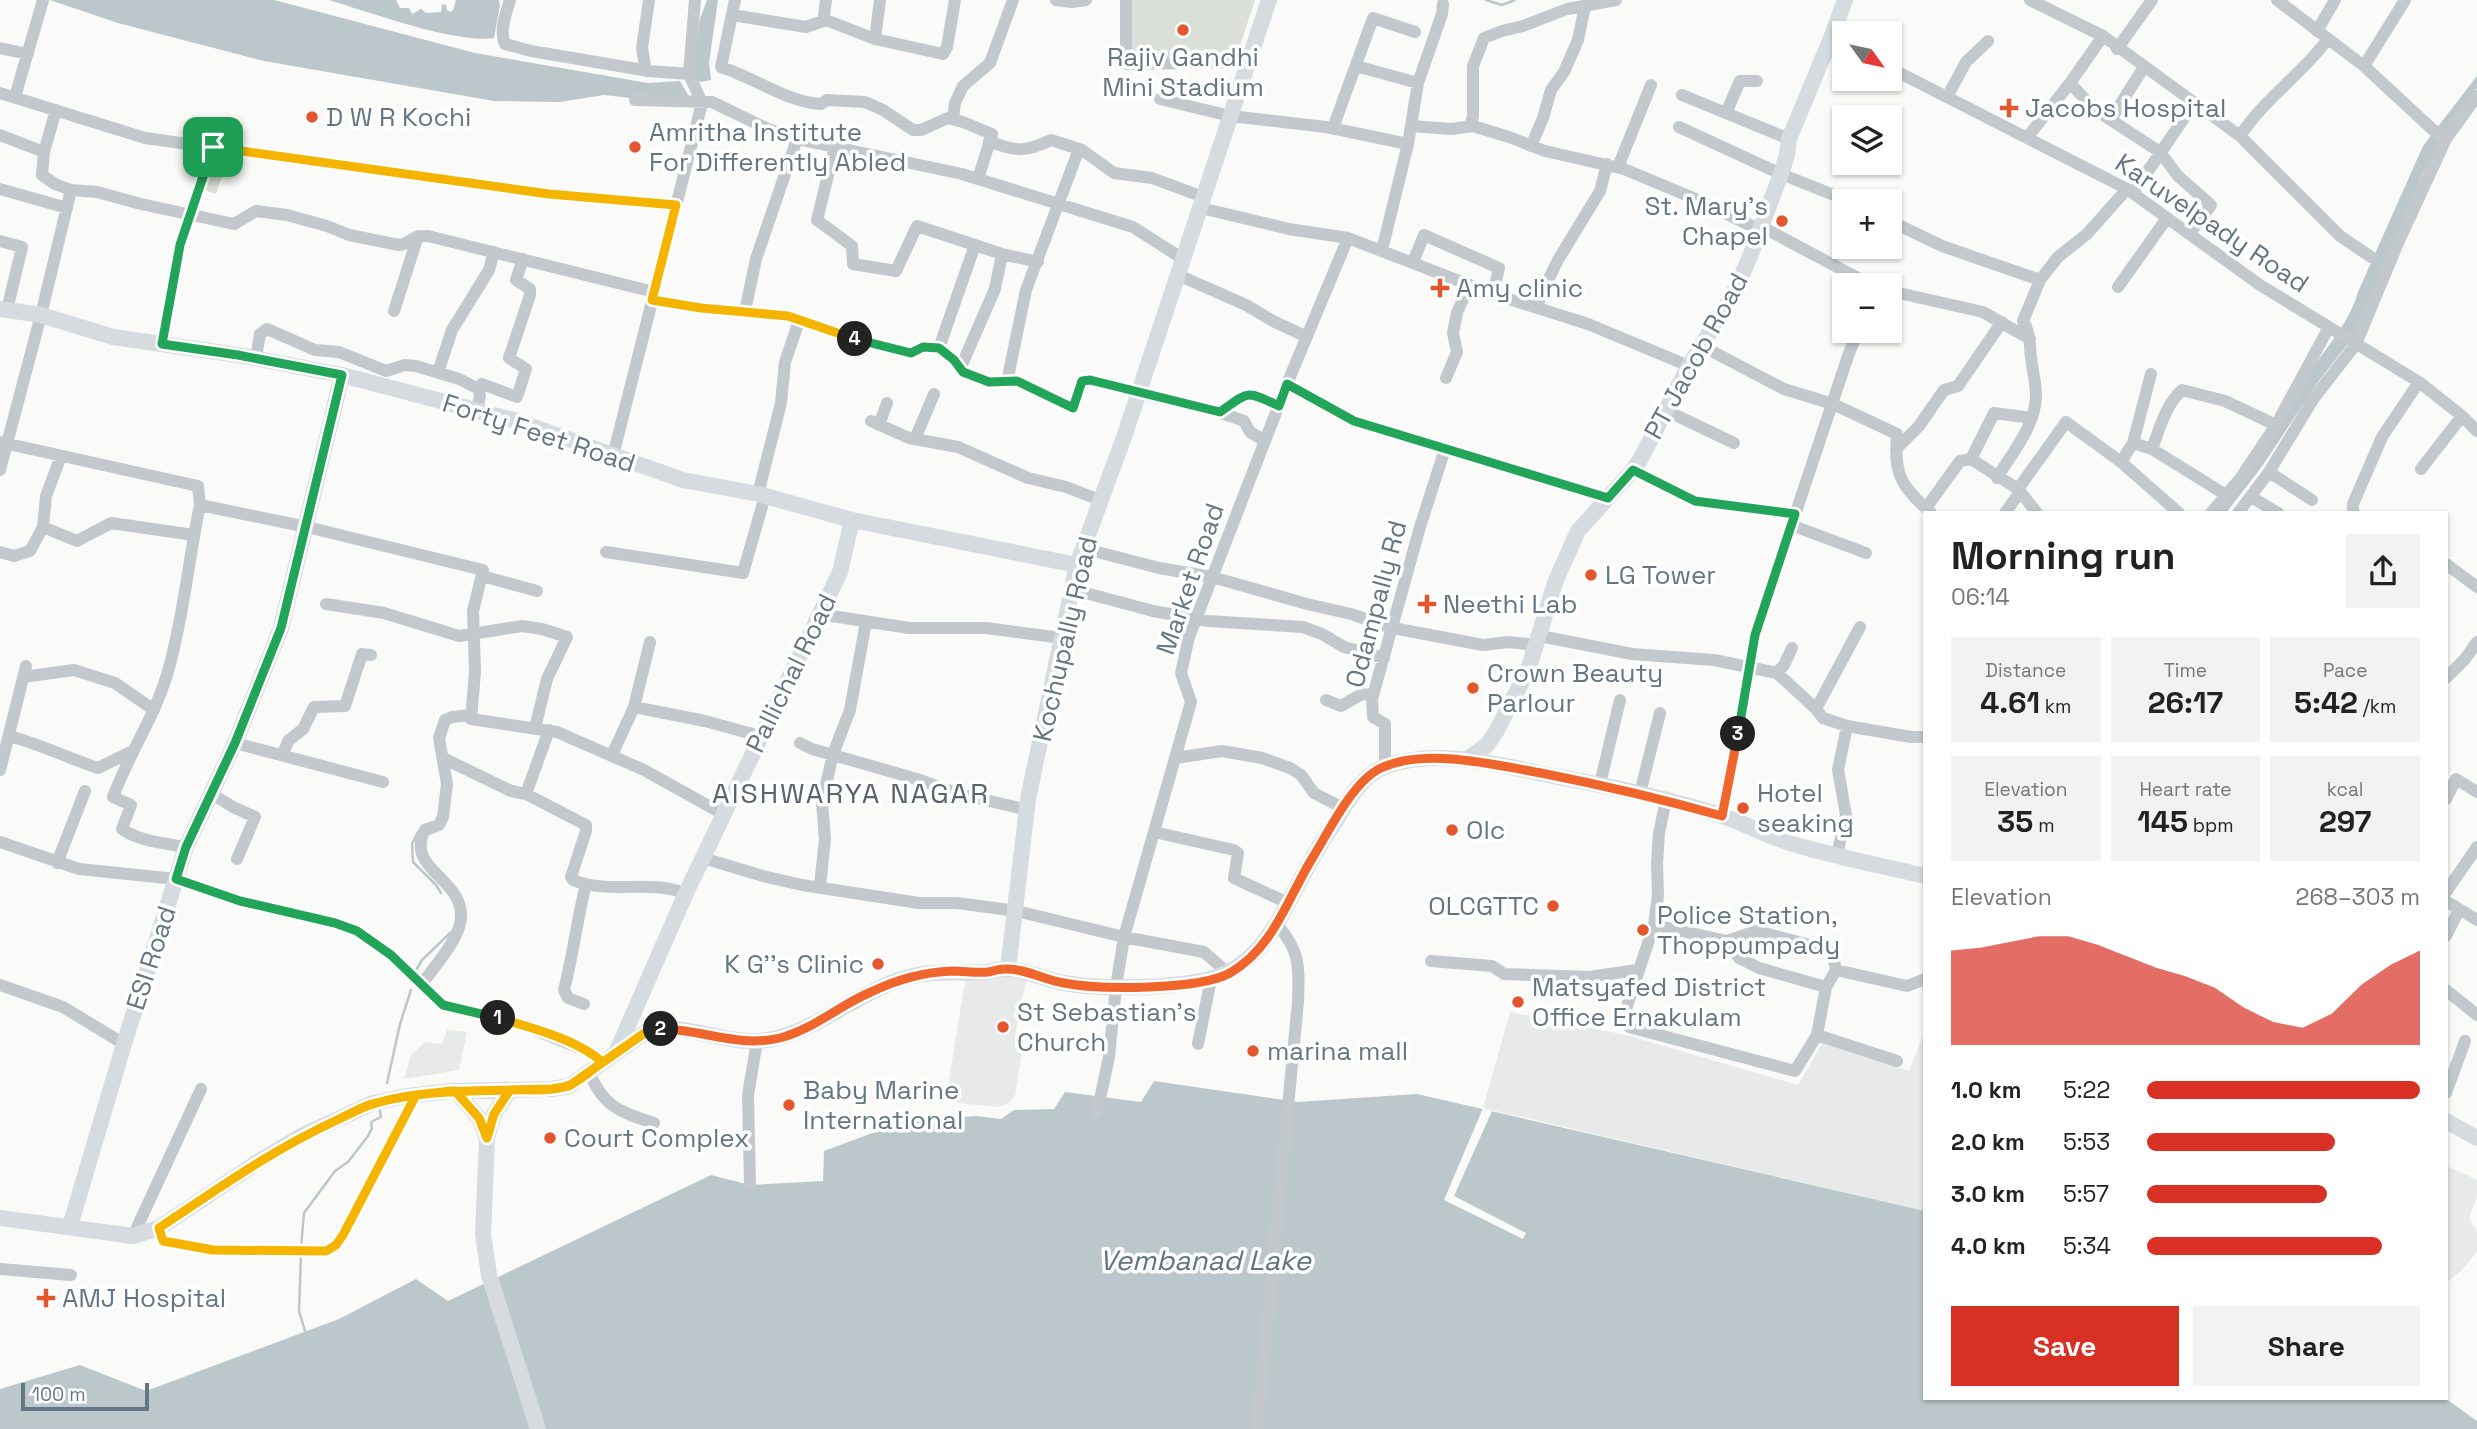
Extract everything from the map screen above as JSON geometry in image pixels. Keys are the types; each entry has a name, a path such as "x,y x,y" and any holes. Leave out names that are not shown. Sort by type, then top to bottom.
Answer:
{"main road":[{"name":"Kochupally Road","path":"1008,969 1028,810 1077,565 1139,393 1269,0"},
{"name":"PT Jacob Road","path":"1841,21 1844,0"},
{"name":"PT Jacob Road","path":"1467,760 1487,745 1496,732 1528,670 1570,545 1578,531 1633,470 1689,366 1731,296 1761,229 1787,155 1789,139 1832,53"},
{"name":"Forty Feet Road","path":"3,309 41,315 113,337 256,358 342,375 517,421 683,480 761,495 852,520 1077,565"},
{"name":"ESI Road","path":"70,1226 186,847 235,743 281,628 342,375"},
{"name":"Pallichal Road","path":"602,1062 840,572 852,520"},
{"path":"0,1219 133,1236 159,1228 301,1136 373,1103 455,1091 552,1089 569,1086 646,1032 658,1029 674,1029 724,1039 757,1041 781,1038 871,991 909,977 950,971 986,972 1008,969 1063,983 1116,987 1189,983 1229,974 1255,954 1277,924 1308,865 1343,808 1363,782 1385,767 1418,758 1467,760 1640,793 1722,816 1798,846 1923,876"},
{"path":"483,1090 487,1138 483,1234 489,1275 538,1429"},
{"path":"487,1138 494,1114 510,1090"},
{"path":"455,1091 479,1118 487,1138"},
{"path":"2448,1122 2477,1138"}],"street":[{"path":"15,97 43,0"},
{"path":"510,0 504,19 502,38 505,44 531,51 690,78"},
{"path":"646,71 642,48 649,0"},
{"path":"612,456 700,100 690,78 695,0"},
{"path":"735,0 721,67 804,103 821,104 827,100 865,102 883,110 913,130 921,130 948,118 992,134 978,179"},
{"path":"826,0 826,20"},
{"path":"875,38 880,0"},
{"path":"732,15 806,27 826,20 875,38 943,54 947,47 955,0"},
{"path":"953,119 955,103 962,86 990,63 1013,0"},
{"path":"1056,0 1086,0"},
{"path":"1126,0 1126,64 1249,62"},
{"path":"1470,126 1473,116 1473,66 1484,38 1567,9 1616,0"},
{"path":"2030,0 2103,36 2117,49 2240,136 2340,236 2371,257"},
{"path":"2117,49 2152,0"},
{"path":"2277,0 2364,66 2446,139"},
{"path":"2240,136 2280,87 2310,63 2335,0"},
{"path":"2364,66 2405,0"},
{"path":"1382,250 1408,144 1418,83 1443,5"},
{"path":"1531,146 1551,90 1564,72 1578,40 1585,6"},
{"path":"1333,128 1373,18 1415,32"},
{"path":"2027,138 2103,36"},
{"path":"1947,97 1966,62 1988,41"},
{"path":"0,48 28,54"},
{"path":"1356,66 1418,83"},
{"path":"2110,119 2144,67"},
{"name":"Karuvelpady Road","path":"1902,74 2130,191 2260,285 2419,382 2477,430"},
{"path":"1726,113 1740,81 1757,80"},
{"path":"2070,83 2094,109 2160,152 2178,176 2211,205 2189,234"},
{"path":"1537,308 1558,260 1600,191 1651,85"},
{"path":"0,93 145,138 549,194 676,205"},
{"path":"1682,95 1789,139"},
{"path":"2240,511 2269,472 2314,398 2355,343 2446,139 2472,111 2477,96"},
{"path":"1160,99 1230,117 1295,122 1408,144"},
{"path":"635,100 712,102 768,129 797,139 978,179 1133,227 1183,259"},
{"path":"1997,478 2032,418 2036,394 2031,332 2023,321 2040,280 2058,257 2087,234 2130,191 2195,103"},
{"path":"56,110 44,152 44,177 71,190 97,192 234,224 256,211 287,215 327,226 349,236 399,245 418,236 441,239 701,308 788,316 855,339 911,353 923,347 939,348 954,360 963,372 989,382 1017,381 1073,408 1082,381 1102,382 1220,412 1244,421 1250,432 1265,441"},
{"path":"1411,127 1470,126 1509,136 1545,151 1613,166 1698,200 1847,273"},
{"path":"1679,127 1832,194"},
{"path":"0,135 44,152"},
{"path":"746,311 756,259 797,139"},
{"path":"989,141 1023,150 1039,148 1051,140 1079,149 1114,173 1152,178 1202,202 1289,229 1348,238 1493,294 1588,324 1689,366"},
{"path":"835,146 817,220 852,246 853,264 896,271 917,226 1002,254 1038,262"},
{"path":"162,344 180,245 213,147"},
{"path":"1007,382 1026,290 1060,206 1079,149"},
{"path":"0,189 67,208"},
{"path":"0,470 3,443 41,315 71,190"},
{"path":"2118,287 2167,218"},
{"path":"1902,227 1942,246 2040,280"},
{"path":"1413,262 1424,235 1499,268 1493,294"},
{"path":"394,311 418,236"},
{"name":"Market Road","path":"1097,1113 1109,1058 1124,937 1191,702 1181,673 1189,637 1287,384 1348,238"},
{"path":"0,241 22,247 3,309"},
{"path":"939,348 975,245"},
{"path":"438,372 452,330 489,270 494,252"},
{"path":"960,369 995,289 1002,254"},
{"path":"477,410 482,384 517,397 526,369 509,358 530,296 530,289 516,280 523,259"},
{"path":"1178,275 1246,304 1273,321 1307,337"},
{"path":"1446,378 1457,352 1453,334 1457,313 1469,285"},
{"path":"1902,294 1983,312 2030,339"},
{"path":"606,552 743,573 781,403 785,362 799,321"},
{"path":"1896,449 1919,426 1944,390 1958,386 2002,322"},
{"path":"2213,511 2276,425 2330,327"},
{"path":"256,358 260,334 267,329 315,350 339,352 386,371 405,365 438,372 479,389"},
{"path":"1722,816 1755,635 1853,343"},
{"path":"1702,346 1784,389 1833,404 1897,434 1895,461 1899,478 1928,510 1960,461 1970,459 2019,490 2035,511"},
{"path":"2121,463 2133,443 2151,374"},
{"path":"2353,511 2353,504 2382,437 2419,382"},
{"path":"1287,384 1354,421 1576,486 1608,498"},
{"path":"2152,449 2166,414 2182,390 2225,401 2276,425"},
{"path":"915,439 934,394"},
{"path":"1220,412 1245,394 1255,394 1279,406"},
{"path":"887,403 875,423 915,439 958,447 1028,478 1066,487 1100,500"},
{"path":"1667,411 1734,443"},
{"path":"1970,459 1994,413 2032,418"},
{"path":"2421,469 2462,416"},
{"path":"2006,511 2066,422 2121,463 2177,511"},
{"path":"3,443 198,486 200,505 170,664 137,748 98,768 65,757 39,744 9,736"},
{"path":"2133,443 2152,449 2226,495"},
{"name":"Odampally Rd","path":"1385,767 1385,724 1373,718 1373,695 1444,449"},
{"path":"0,552 13,556 30,551 43,527 46,496 61,456"},
{"path":"1633,470 1695,501 1793,519 1866,553"},
{"path":"2269,472 2312,500"},
{"path":"2251,497 2275,511"},
{"path":"200,505 307,527 484,570 473,611 475,672 471,719 549,730 612,755 723,814"},
{"path":"43,527 77,541 111,523 194,534"},
{"path":"1082,548 1159,568 1212,577 1393,628 1483,645 1538,641 1632,654 1714,660 1777,673 1823,718 1847,726 1923,737"},
{"path":"2448,565 2477,587"},
{"path":"482,576 537,591"},
{"path":"1072,592 1082,592 1131,606 1196,619 1303,627 1322,634 1344,648 1384,658"},
{"path":"326,604 384,612 459,636 522,626 566,637 547,679 535,728"},
{"path":"819,614 909,628 986,628 1062,638"},
{"path":"820,886 825,839 822,802 832,754 850,710 866,622"},
{"path":"1816,709 1860,627"},
{"path":"612,755 634,707 650,642"},
{"path":"2448,676 2477,642"},
{"path":"1777,673 1792,648"},
{"path":"283,754 288,741 303,729 314,707 345,706 362,654 371,655"},
{"path":"2465,659 2477,666"},
{"path":"0,770 24,672 74,670 115,683 153,710"},
{"path":"1326,700 1341,706 1362,694 1373,695"},
{"path":"1600,785 1620,700"},
{"path":"634,707 705,721 760,736"},
{"path":"1640,793 1660,713"},
{"path":"422,984 454,940 461,913 459,904 442,877 423,859 418,849 419,840 425,830 439,825 443,817 447,784 439,738 445,720 471,715"},
{"path":"1837,855 1846,815 1838,770 1847,726"},
{"path":"526,794 549,730"},
{"path":"235,743 383,782"},
{"path":"800,743 955,793 1028,810"},
{"path":"1175,758 1222,751 1262,758 1290,768 1301,775 1314,793 1343,808"},
{"path":"131,752 113,797 131,805 122,829 144,840 186,847"},
{"path":"443,758 511,791 526,794 586,825 572,880 617,888 663,887 686,893"},
{"path":"2448,795 2456,779 2477,792"},
{"path":"57,863 85,791"},
{"path":"212,794 255,817 237,859"},
{"path":"1654,925 1727,942 1756,931 1832,951 1836,970 1826,987 1817,1035 1795,1071 1629,1027 1625,1012 1654,925 1658,895 1659,833 1666,800"},
{"path":"1154,832 1234,850 1238,853 1234,878 1288,903"},
{"path":"0,842 57,863 101,872 176,879 240,901 335,923 357,931 391,955 443,1005 525,1026 594,1054 602,1062 592,1081 613,1107 654,1123"},
{"path":"2448,889 2477,847"},
{"path":"703,858 802,885 919,903 957,903 1017,911 1124,937 1204,952 1229,974"},
{"path":"584,1004 568,998 564,990 586,884"},
{"path":"2448,902 2477,920"},
{"path":"2448,932 2459,910"},
{"path":"1257,1429 1297,1036 1299,964 1291,941 1277,924"},
{"path":"1727,942 1739,958 1759,968 1826,987"},
{"path":"1431,961 1492,966 1504,974 1589,976 1637,970"},
{"path":"1836,970 1907,986 1923,980"},
{"path":"1198,1045 1211,979"},
{"path":"0,985 63,1007 124,1044"},
{"path":"2448,991 2477,1016"},
{"path":"1817,1035 1897,1061"},
{"path":"750,1185 748,1095 757,1041"},
{"path":"2448,1088 2466,1041"},
{"path":"133,1236 201,1089"},
{"path":"159,1228 163,1241 213,1250 326,1251 336,1245 343,1235 416,1095"},
{"path":"0,1269 71,1275"}],"shaded area":[{"name":"Rajiv Gandhi Mini Stadium","path":"1121,0 1255,0 1235,61 1121,66"},
{"path":"210,159 226,164 216,194 201,189"},
{"path":"966,976 1015,976 1026,980 1015,1037 1022,1052 1015,1096 1008,1103 996,1107 949,1102 946,1098"},
{"path":"1510,1012 1626,1035 1798,1085 1823,1042 1909,1071 1923,1036 1923,1211 1483,1108"},
{"path":"447,1030 467,1032 459,1070 404,1079 411,1055 425,1042 442,1044"},
{"path":"2448,1166 2477,1180 2477,1197 2469,1218 2477,1231 2477,1252 2448,1281"}],"water":[{"path":"50,0 274,0 475,53 648,83 680,81 690,98 658,101 604,95 560,102 494,101 264,61 118,23"},
{"path":"329,0 396,0 400,8 409,8 412,14 421,9 426,13 441,12 442,4 446,5 450,12 456,0 499,0 500,5 494,38 478,39 412,26"},
{"path":"707,0 718,0 709,63 711,80 701,82 692,77 700,19"},
{"path":"2477,76 2477,88 2442,137 2423,174 2353,337 2228,511 2216,511 2344,323 2423,146"},
{"name":"Vembanad Lake","path":"1154,1081 1297,1102 1417,1094 1923,1211 1923,1400 2448,1400 2477,1421 2477,1429 0,1429 0,1389 80,1365 146,1391 339,1319 416,1279 448,1301 711,1175 750,1185 823,1181 824,1151 905,1121 976,1116 1001,1119 1014,1110 1054,1109 1065,1092 1141,1102"}],"pier":[{"path":"1483,1108 1492,1111 1454,1196 1526,1233 1523,1239 1444,1200"}],"waterway":[{"path":"1486,0 1502,5 1515,0"},
{"path":"418,832 412,844 413,862 441,893"},
{"path":"415,972 422,960 450,933"},
{"path":"387,1083 400,1024 411,990"},
{"path":"301,1248 304,1213 335,1171 348,1162 368,1136 372,1128 371,1122 381,1117 380,1111"},
{"path":"301,1254 299,1311 305,1331"}],"place":[{"name":"Rajiv Gandhi Mini Stadium","path":"1183,30"},
{"name":"Jacobs Hospital","path":"2009,108"},
{"name":"D W R Kochi","path":"312,117"},
{"name":"Amritha Institute For Differently Abled","path":"635,147"},
{"name":"St. Mary's Chapel","path":"1782,221"},
{"name":"Amy clinic","path":"1440,288"},
{"name":"LG Tower","path":"1591,575"},
{"name":"Neethi Lab","path":"1427,604"},
{"name":"Crown Beauty Parlour","path":"1473,688"},
{"name":"Hotel seaking","path":"1743,808"},
{"name":"Olc","path":"1452,830"},
{"name":"OLCGTTC","path":"1553,906"},
{"name":"Police Station, Thoppumpady","path":"1643,930"},
{"name":"K G''s Clinic","path":"878,964"},
{"name":"Matsyafed District Office Ernakulam","path":"1518,1002"},
{"name":"St Sebastian's Church","path":"1003,1027"},
{"name":"marina mall","path":"1253,1051"},
{"name":"Baby Marine International","path":"789,1105"},
{"name":"Court Complex","path":"550,1138"},
{"name":"AMJ Hospital","path":"46,1298"}],"district":[{"name":"AISHWARYA NAGAR","path":"851,793"}],"route":[{"path":"213,147 180,245 162,344 342,375 281,628 235,743 186,847 176,879 240,901 335,923 357,931 391,955 443,1005 525,1026 594,1054 602,1062 569,1086 552,1089 455,1091 416,1095 407,1096 373,1103 301,1136 258,1162 159,1228 163,1241 213,1250 326,1251 336,1245 343,1235 416,1095 452,1091 455,1091 479,1118 487,1138 494,1114 510,1090 552,1089 569,1086 646,1032 674,1029 724,1039 757,1041 781,1038 871,991 909,977 950,971 986,972 1008,969 1063,983 1116,987 1189,983 1229,974 1255,954 1270,935 1308,865 1348,801 1363,782 1380,768 1418,758 1467,760 1640,793 1722,816 1755,635 1795,514 1695,501 1633,470 1608,498 1576,486 1354,421 1287,384 1279,406 1255,394 1245,394 1220,412 1090,380 1082,381 1073,408 1017,381 989,382 963,372 954,360 939,348 923,347 911,353 855,339 788,316 701,308 652,300 676,205 549,194 213,147"}]}
